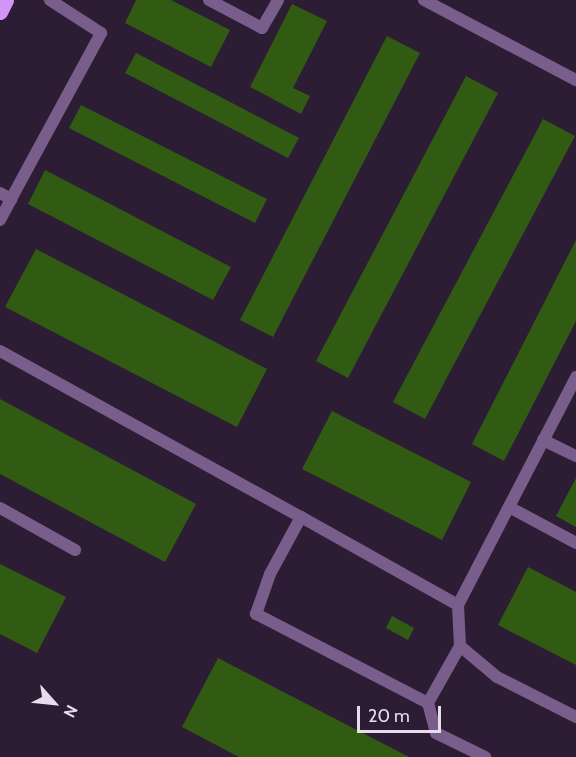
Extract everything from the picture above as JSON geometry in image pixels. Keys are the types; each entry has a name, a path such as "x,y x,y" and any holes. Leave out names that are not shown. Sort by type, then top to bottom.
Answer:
{"main road":[{"path":"0,12 6,0"}],"street":[{"path":"0,219 6,196 100,33 50,0"},
{"path":"209,0 262,28 278,0"},
{"path":"424,0 446,5 576,80"},
{"path":"0,351 458,605"},
{"path":"485,757 436,734 428,703 460,646 458,605 576,377"},
{"path":"543,440 576,456"},
{"path":"509,507 576,543"},
{"path":"0,508 75,550"},
{"path":"301,517 270,574 256,614 428,703"},
{"path":"460,646 497,677 576,717"}],"building":[{"path":"136,0 171,0 230,30 211,67 125,23"},
{"path":"292,4 327,21 293,88 310,96 301,114 250,87"},
{"path":"387,36 420,53 273,337 240,320"},
{"path":"136,53 299,138 288,158 125,73"},
{"path":"466,76 498,93 348,378 316,361"},
{"path":"81,105 267,199 255,223 69,128"},
{"path":"543,119 575,136 425,419 393,402"},
{"path":"45,170 231,267 213,300 28,204"},
{"path":"576,240 576,321 504,461 472,444"},
{"path":"36,249 267,369 237,427 5,307"},
{"path":"0,399 196,504 165,562 0,474"},
{"path":"332,411 471,482 442,540 302,469"},
{"path":"576,478 576,527 556,516"},
{"path":"0,564 66,597 37,653 0,634"},
{"path":"528,567 576,592 576,665 498,625"},
{"path":"392,616 414,628 408,640 386,628"},
{"path":"218,658 409,757 239,757 182,727"}]}
